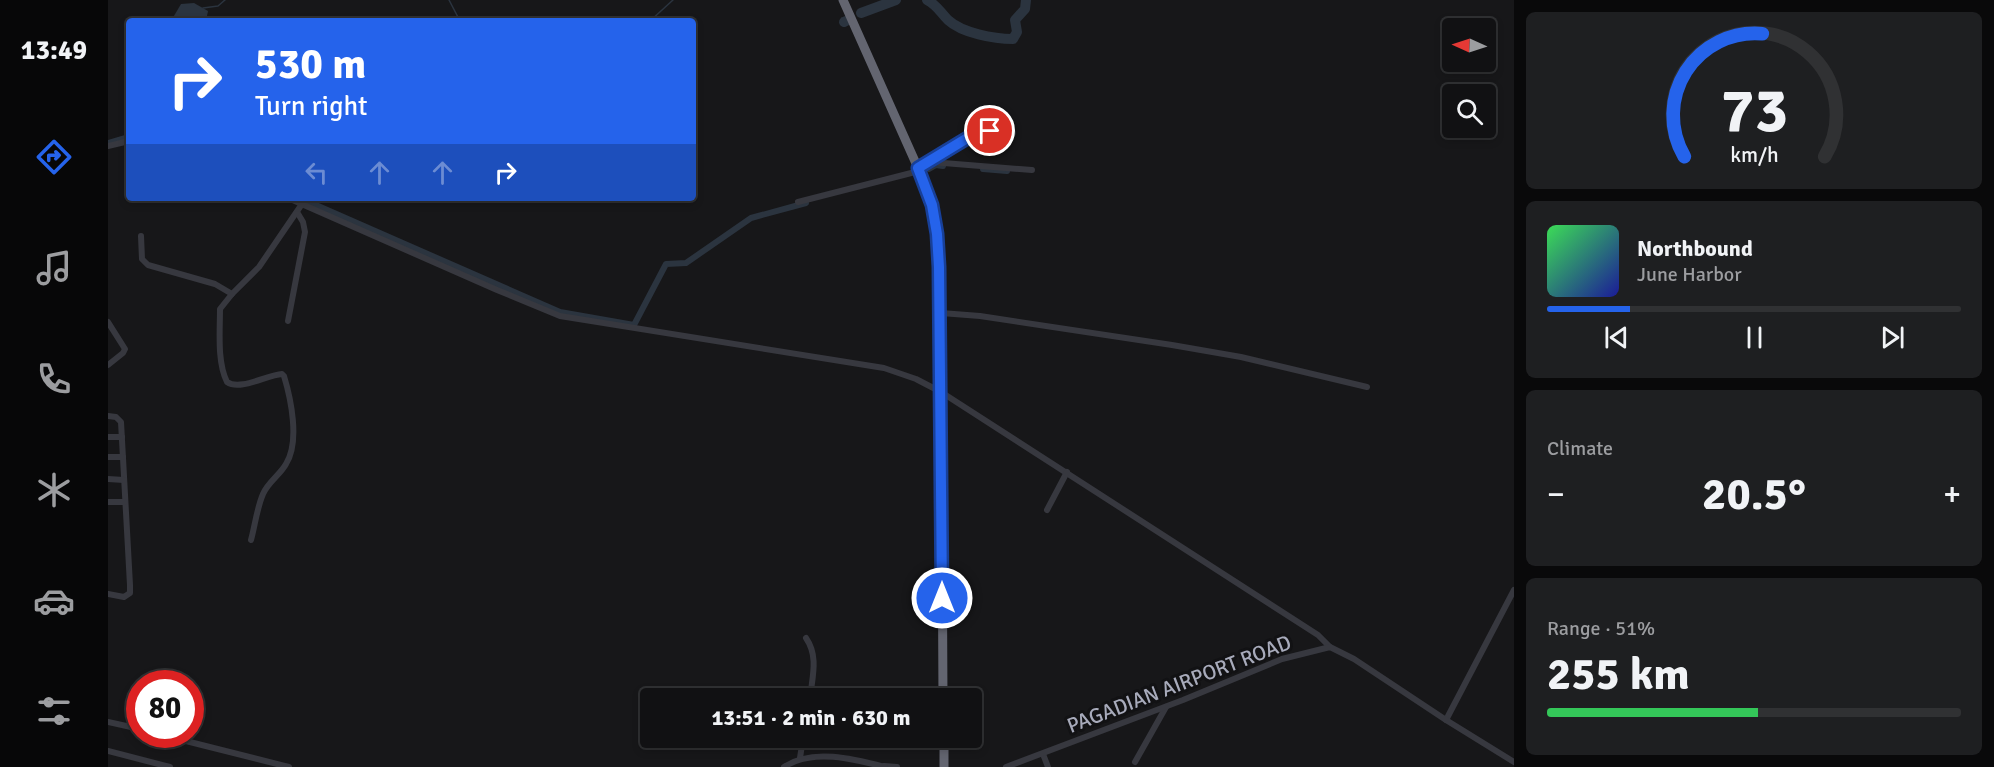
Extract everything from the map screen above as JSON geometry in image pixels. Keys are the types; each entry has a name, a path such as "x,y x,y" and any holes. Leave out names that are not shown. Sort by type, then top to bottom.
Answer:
{"highway":[{"path":"843,0 918,170 932,205 937,234 941,313 943,688"},
{"path":"944,748 944,767"}],"street":[{"path":"798,202 918,170 981,132 1013,133"},
{"path":"108,146 126,142"},
{"path":"930,162 1032,170"},
{"path":"295,201 477,282 560,316 884,368 916,379 941,392 1067,472 1318,635 1330,647 1354,659 1514,762"},
{"path":"251,540 264,491 289,459 293,416 287,384 282,374 235,385 229,384 225,377 218,338 221,330 220,309 260,267 302,204"},
{"path":"288,321 304,232 303,222 297,212"},
{"path":"141,236 142,259 148,265 215,284 232,294"},
{"path":"941,313 992,318 1172,345 1241,357 1367,387"},
{"path":"108,322 111,332 125,349 108,365"},
{"path":"108,416 119,418 122,437 130,593 124,597 108,594"},
{"path":"108,437 122,437"},
{"path":"108,457 123,457"},
{"path":"1047,510 1067,472"},
{"path":"108,479 124,480"},
{"path":"108,502 125,502"},
{"path":"1446,720 1514,590"},
{"path":"806,638 814,658 811,688"},
{"name":"PAGADIAN AIRPORT ROAD","path":"1006,767 1282,659 1330,647"},
{"path":"1135,762 1166,706"},
{"path":"108,722 126,726"},
{"path":"204,746 289,767"},
{"path":"800,758 802,748"},
{"path":"108,751 170,767"},
{"path":"1042,754 1048,767"},
{"path":"784,767 800,758 812,757 839,758 885,767 897,767"}],"water":[{"path":"194,3 208,11 207,18 173,18 181,4"}],"waterway":[{"path":"203,8 218,6 225,0"},
{"path":"449,0 458,18"},
{"path":"653,18 673,0"},
{"path":"861,13 896,0"},
{"path":"927,0 954,25 970,32 1013,39 1017,32 1015,20 1025,9 1026,0"},
{"path":"842,18 844,22"},
{"path":"108,143 126,138"},
{"path":"929,169 936,165 943,166"},
{"path":"983,169 1007,171"},
{"path":"307,201 560,312 634,325 666,264 686,263 751,218 806,203"}],"route":[{"path":"942,598 939,267 932,205 918,168 974,134 990,131"}]}
